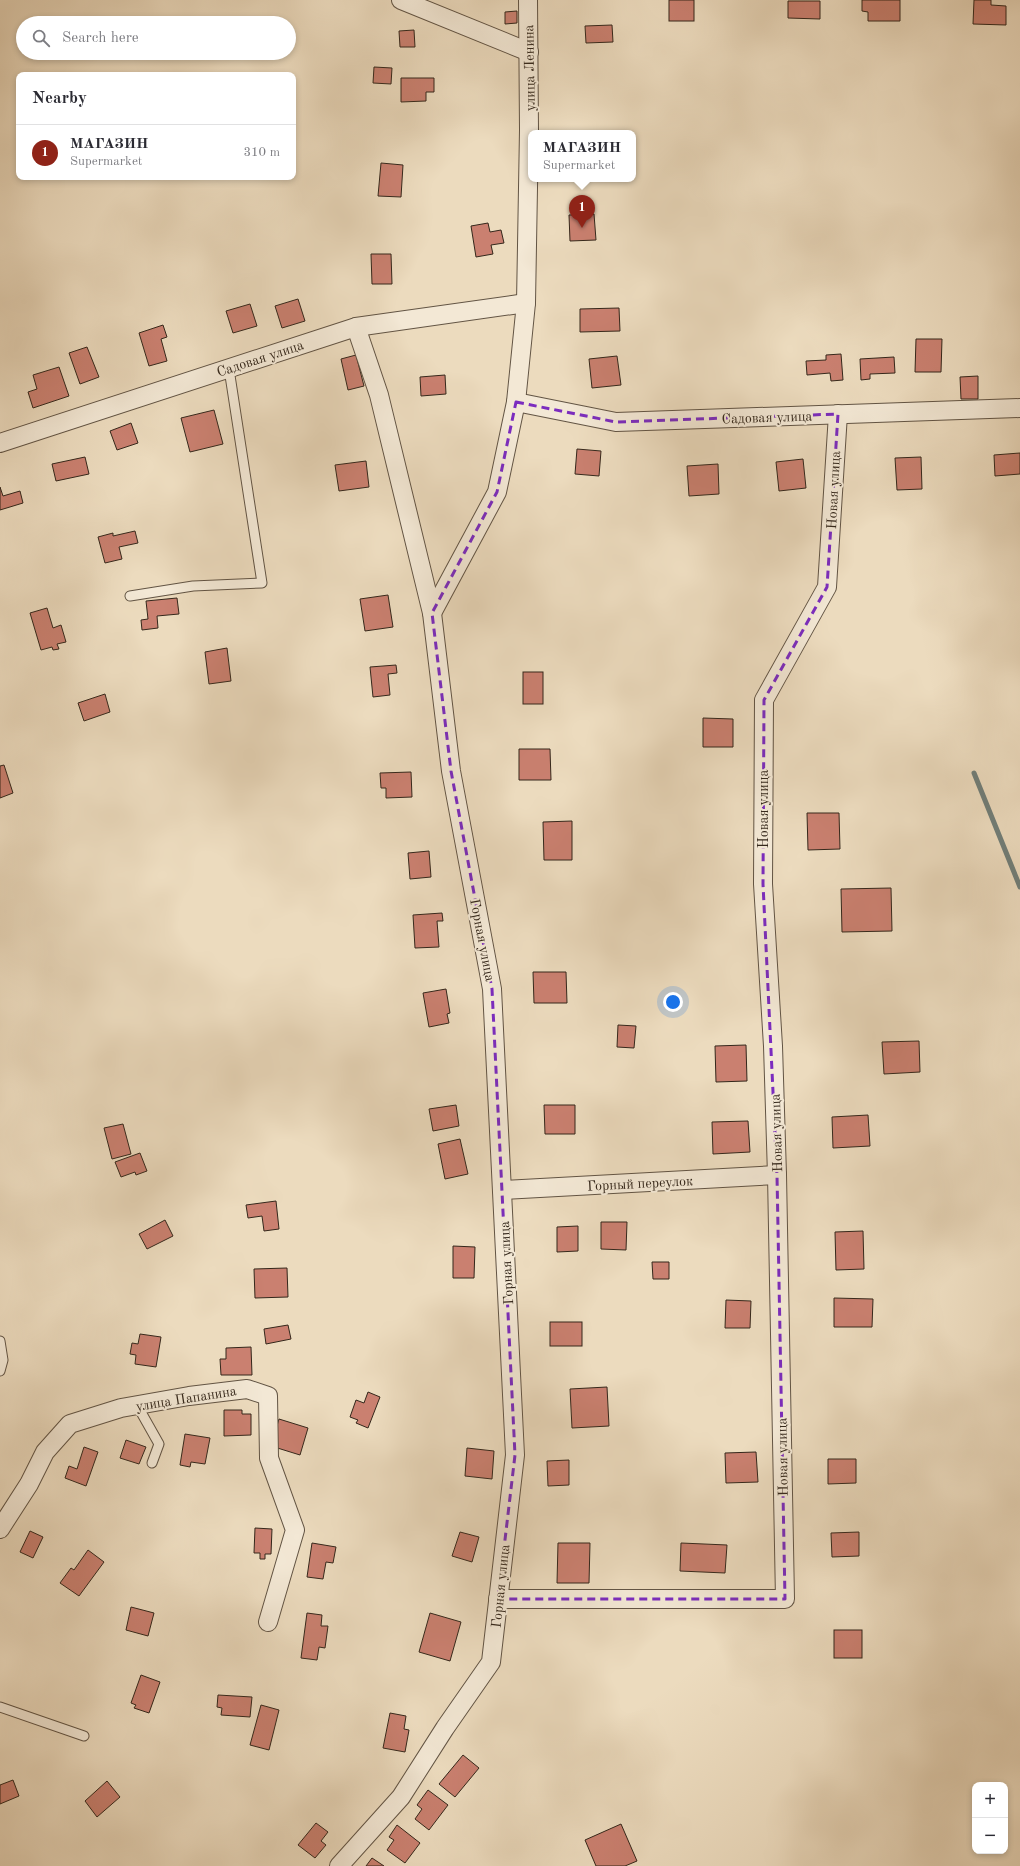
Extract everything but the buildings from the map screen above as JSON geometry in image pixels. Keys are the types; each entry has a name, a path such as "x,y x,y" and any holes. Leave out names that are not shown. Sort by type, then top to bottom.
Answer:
{"street":[{"path":"401,0 529,52"},
{"name":"улица Ленина","path":"528,0 529,130"},
{"name":"улица Ленина","path":"432,613 497,492 516,402 526,304 528,182"},
{"name":"Садовая улица","path":"0,443 356,327 526,304"},
{"name":"Горная улица","path":"338,1866 401,1797 445,1728 491,1662 507,1599 515,1455 492,989 451,771 432,613 379,395 356,327"},
{"name":"Садовая улица","path":"516,402 616,422 1020,408"},
{"name":"Новая улица","path":"507,1599 785,1599 777,1175 773,1046 763,884 764,700 827,587 838,414"},
{"name":"Горный переулок","path":"502,1190 777,1175"},
{"name":"улица Папанина","path":"0,1529 29,1484 45,1452 70,1424 106,1412 138,1405 247,1388 268,1396 269,1458 295,1530 268,1622"}],"lane":[{"path":"130,596 193,586 262,583 229,368"},
{"path":"0,1341 3,1360 0,1371"},
{"path":"138,1405 158,1444 152,1463"},
{"path":"0,1707 84,1736"}],"highlighted area":[{"path":"516,402 616,422 838,414 827,587 764,700 763,884 777,1175 785,1599 498,1599 515,1455 492,989 451,771 432,613 497,492"}],"waterway":[{"path":"974,773 1020,887"}],"place":[{"name":"МАГАЗИН","path":"582,228"}]}
